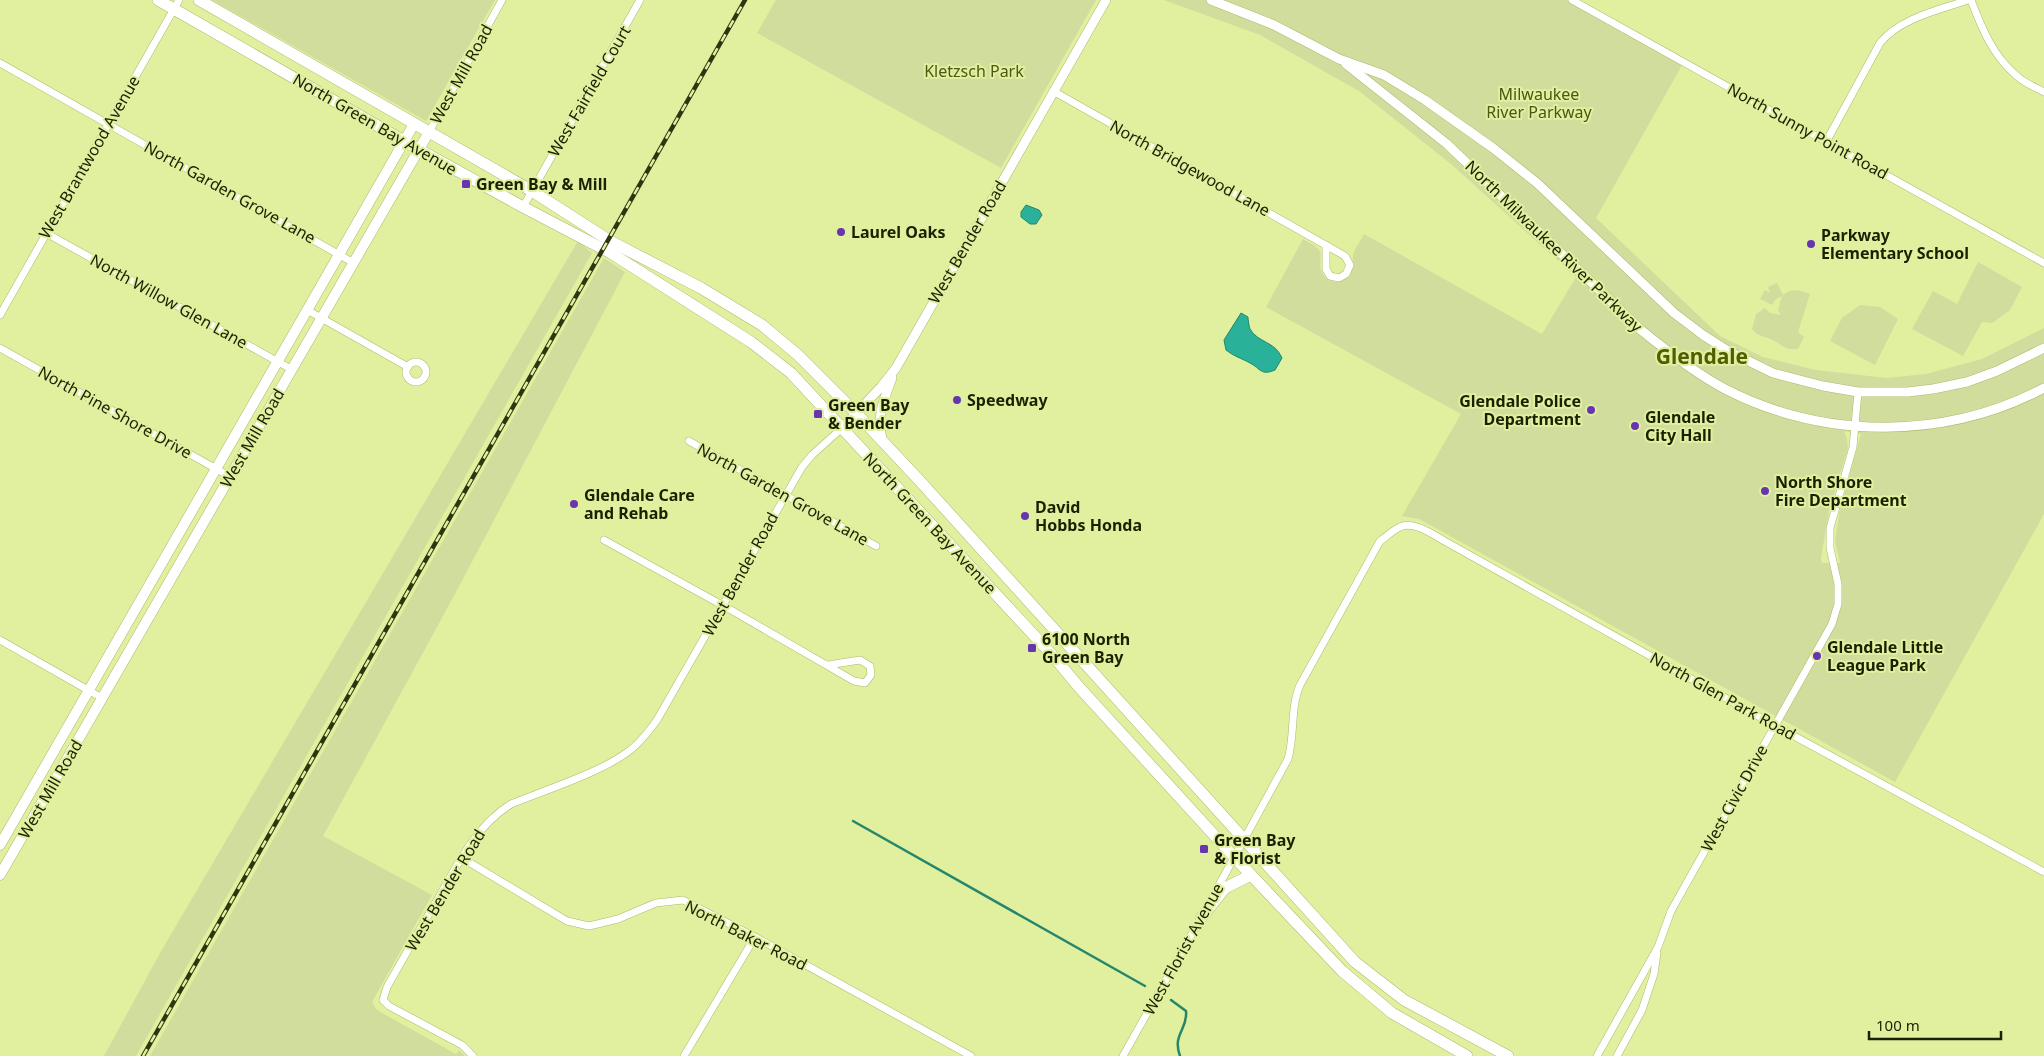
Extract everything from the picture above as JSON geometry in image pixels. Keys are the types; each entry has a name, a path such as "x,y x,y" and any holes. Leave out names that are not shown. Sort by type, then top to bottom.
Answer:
{"main road":[{"name":"North Green Bay Avenue","path":"158,0 176,4 404,141 611,253 751,342 791,373 1054,657 1171,789 1342,971 1392,1013 1468,1056"},
{"name":"North Green Bay Avenue","path":"199,0 532,191 604,237 698,287 762,325 798,355 882,440 1175,760 1244,840 1355,962 1404,1000 1508,1056"},
{"name":"West Mill Road","path":"0,845 414,124"},
{"name":"West Mill Road","path":"0,875 428,132"},
{"path":"1159,775 1175,760"},
{"path":"1171,789 1187,774"},
{"path":"1201,918 1225,888 1251,875"}],"street":[{"name":"West Mill Road","path":"428,132 502,0"},
{"name":"West Fairfield Court","path":"523,207 640,0"},
{"name":"West Bender Road","path":"473,1056 462,1045 389,1006 383,1000 386,987 462,858 484,824 496,813 511,804 611,762 639,742 657,720 784,495 802,467 881,387 896,368 1106,0"},
{"name":"North Milwaukee River Parkway","path":"1211,0 1274,25 1340,59 1384,75 1432,104 1493,148 1537,183 1674,313 1728,351 1773,373 1823,386 1858,392 1908,392 1967,382 2005,368 2044,348"},
{"name":"North Sunny Point Road","path":"1572,0 2044,263"},
{"path":"1826,142 1880,43 1887,34 1894,28 1919,17 1970,0 1982,30 1997,56 2018,78 2044,92"},
{"name":"West Brantwood Avenue","path":"0,315 176,4"},
{"name":"North Milwaukee River Parkway","path":"1340,59 1447,144 1641,330 1674,356 1725,389 1764,406 1816,421 1856,427 1905,427 1940,423 1974,416 2002,407 2044,388"},
{"name":"North Garden Grove Lane","path":"0,63 352,262"},
{"name":"North Bridgewood Lane","path":"1053,91 1326,245 1345,256 1350,265 1346,274 1339,278 1330,276 1326,268 1326,245"},
{"name":"North Willow Glen Lane","path":"46,233 291,369"},
{"path":"307,310 408,367"},
{"name":"North Pine Shore Drive","path":"0,348 229,476"},
{"path":"882,440 879,426 880,409 896,368"},
{"name":"West Civic Drive","path":"1597,1056 1658,947 1669,915 1832,624 1838,604 1838,584 1830,548 1830,528 1853,447 1858,392"},
{"name":"North Garden Grove Lane","path":"689,441 876,546"},
{"name":"North Glen Park Road","path":"1400,526 1418,527 1774,725 2044,872"},
{"name":"West Florist Avenue","path":"1123,1056 1235,858 1288,759 1293,741 1295,700 1300,685 1380,541 1400,526"},
{"path":"604,540 723,605 858,683 865,683 871,675 870,666 860,660 828,665"},
{"path":"0,640 102,698"},
{"name":"North Baker Road","path":"462,858 567,921 589,926 618,919 656,904 684,900 971,1056"},
{"path":"684,1056 755,937"},
{"name":"West Civic Drive","path":"1617,1056 1642,1010 1654,974 1658,947"}],"green space":[{"path":"212,0 495,0 426,121"},
{"name":"Kletzsch Park","path":"776,0 1096,0 1001,168 757,33"},
{"name":"Milwaukee River Parkway","path":"1164,0 1567,0 1682,65 1596,218 1720,336 1763,357 1816,370 1886,378 1926,374 1982,359 2044,328 2044,514 1895,782 1432,526 1419,519 1402,516 1461,414 1266,307 1303,239 1319,250 1321,255 1320,267 1328,280 1336,282 1347,277 1352,270 1354,252 1364,234 1542,334 1576,277 1451,164 1359,91 1260,35","holes":["1844,431 1861,434 1840,509 1835,541 1840,563 1822,563 1821,558 1829,511 1848,448"]},
{"path":"578,241 592,253 136,1056 104,1056 160,953"},
{"path":"604,258 625,272 455,594 323,836 432,895 372,1002 376,1009 382,1013 456,1054 459,1050 465,1056 150,1056"},
{"path":"1978,262 2022,287 2010,310 1992,323 1982,322 1963,356 1912,329 1933,291 1957,304"},
{"path":"1777,283 1783,295 1789,291 1796,290 1810,294 1798,332 1804,337 1798,349 1784,347 1773,340 1759,335 1752,329 1756,314 1765,308 1770,313 1781,315 1778,310 1782,296 1776,299 1772,305 1760,299 1765,290 1770,293 1768,287"},
{"path":"1860,305 1880,307 1898,319 1875,365 1830,341 1842,318"}],"water":[{"path":"1026,205 1039,210 1042,215 1036,224 1030,224 1021,217 1021,212"},
{"path":"1241,313 1248,317 1253,334 1279,352 1282,358 1275,370 1261,371 1226,350 1224,340"}],"waterway":[{"path":"853,821 1145,986"},
{"path":"1171,1000 1186,1011 1185,1023 1178,1042 1180,1056"}],"railway":[{"path":"143,1056 745,0"}],"place":[{"name":"Green Bay & Mill","path":"466,184"},
{"name":"Laurel Oaks","path":"841,232"},
{"name":"Parkway Elementary School","path":"1811,244"},
{"name":"Speedway","path":"957,400"},
{"name":"Glendale Police Department","path":"1591,410"},
{"name":"Green Bay & Bender","path":"818,414"},
{"name":"Glendale City Hall","path":"1635,426"},
{"name":"North Shore Fire Department","path":"1765,491"},
{"name":"Glendale Care and Rehab","path":"574,504"},
{"name":"David Hobbs Honda","path":"1025,516"},
{"name":"6100 North Green Bay","path":"1032,648"},
{"name":"Glendale Little League Park","path":"1817,656"},
{"name":"Green Bay & Florist","path":"1204,849"}],"district":[{"name":"Glendale","path":"1702,357"}]}
